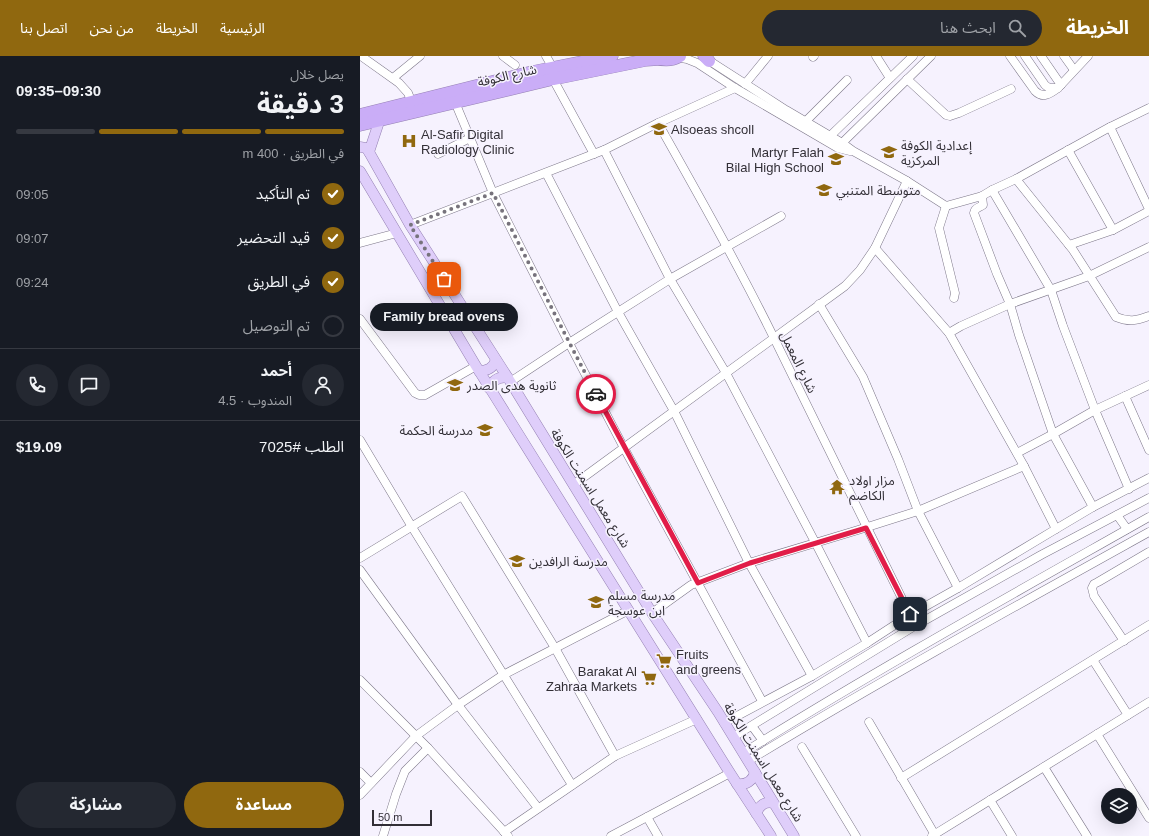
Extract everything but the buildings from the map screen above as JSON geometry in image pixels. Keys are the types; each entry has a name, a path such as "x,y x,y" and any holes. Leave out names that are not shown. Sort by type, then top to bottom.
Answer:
{"highway":[{"name":"شارع الكوفة","path":"360,124 455,102 612,56"},
{"name":"شارع الكوفة","path":"360,115 532,72 553,74 657,58 668,60 678,57"}],"main road":[{"path":"364,149 380,119"},
{"name":"شارع معمل اسمنت الكوفة","path":"364,149 410,225 509,380 652,613 718,712 794,836"},
{"path":"360,171 477,368 730,773 771,836"},
{"path":"477,368 487,370 494,366 496,360"},
{"path":"490,388 492,383 498,378 509,380"},
{"path":"737,784 742,785 749,782 755,772"},
{"path":"756,813 761,805 768,802 774,802"}],"street":[{"path":"361,56 393,78 404,88 412,103"},
{"path":"393,78 420,56"},
{"path":"503,56 515,65"},
{"path":"546,56 553,74 594,154"},
{"path":"745,84 768,56"},
{"path":"876,56 890,78"},
{"path":"827,138 913,56"},
{"path":"840,146 931,56"},
{"path":"1010,56 1039,95 1044,96 1060,87 1087,56"},
{"path":"1025,56 1045,85 1049,88 1060,87"},
{"path":"1041,56 1060,87"},
{"path":"1064,56 1074,70"},
{"path":"678,57 693,61 735,88 907,181 946,206 982,196 1110,127 1149,108"},
{"path":"705,58 786,110 806,121 827,138"},
{"path":"907,79 946,115 950,116 1011,89"},
{"path":"806,121 846,80"},
{"path":"410,225 604,150 658,123 735,88"},
{"path":"455,102 493,193 569,342 624,448 762,701"},
{"name":"شارع المعمل","path":"658,123 727,247 774,338 866,528 910,614"},
{"path":"1069,245 1113,230 1149,210 1110,127"},
{"path":"438,154 470,138"},
{"path":"604,150 670,279 726,373 868,642 877,649"},
{"path":"1068,150 1113,230"},
{"path":"546,172 618,312 674,411 750,563 812,676"},
{"path":"1016,179 1069,245 1116,317 1123,320 1140,320 1149,316"},
{"path":"573,485 845,286 860,270 875,248 907,181"},
{"path":"992,190 1051,290 1095,410 1129,489"},
{"path":"982,196 983,204 976,208 974,213 1010,304 1021,342 1053,434 1093,508"},
{"path":"946,206 939,228 955,293 954,298"},
{"path":"509,380 670,279 781,216"},
{"path":"360,244 397,233"},
{"path":"949,333 1010,304 1089,276 1149,247"},
{"path":"875,248 949,333 1017,453 1056,529"},
{"path":"819,304 863,377 898,459 918,511 958,588"},
{"path":"360,319 415,393 419,396 425,395 477,368"},
{"path":"1017,453 1095,410 1149,385"},
{"path":"1125,396 1149,450"},
{"path":"360,440 412,527 572,785"},
{"path":"652,613 691,585 750,563 816,544 918,511 1024,466"},
{"path":"724,723 762,701 812,676 868,642 910,614 958,588 1056,529 1149,478"},
{"path":"360,558 462,496 555,648 615,756"},
{"path":"733,737 913,627 1040,555 1149,498"},
{"path":"1117,515 1127,529"},
{"path":"745,757 763,741 1027,585 1149,517"},
{"path":"745,757 1149,532"},
{"path":"1124,641 1094,596 1092,588 1094,584 1149,552"},
{"path":"360,570 458,705 538,808"},
{"path":"360,794 416,736 458,705 503,675 629,610"},
{"path":"901,778 1149,625"},
{"path":"1093,660 1128,715"},
{"path":"890,666 896,674"},
{"path":"360,680 428,748 506,834 538,808 615,756 697,719"},
{"path":"869,722 934,835 1149,702"},
{"path":"752,726 763,741"},
{"path":"1097,734 1149,818"},
{"path":"802,747 856,836"},
{"path":"383,836 396,794 406,771 428,748"},
{"path":"1044,767 1087,836"},
{"path":"360,772 371,783"},
{"path":"611,836 730,773"},
{"path":"990,800 1012,836"},
{"path":"647,817 658,836"}],"way so far":[{"path":"444,279 410,225 493,193 596,394"}],"place":[{"name":"Alsoeas shcoll","path":"659,129"},
{"name":"Al-Safir Digital Radiology Clinic","path":"409,141"},
{"name":"إعدادية الكوفة المركزية","path":"889,152"},
{"name":"Martyr Falah Bilal High School","path":"836,159"},
{"name":"متوسطة المتنبي","path":"824,190"},
{"name":"Family bread ovens","path":"444,279"},
{"name":"ثانوية هدى الصدر","path":"455,385"},
{"name":"مدرسة الحكمة","path":"485,430"},
{"name":"مزار اولاد الكاضم","path":"837,487"},
{"name":"مدرسة الرافدين","path":"517,561"},
{"name":"مدرسة مسلم ابن عوسجة","path":"596,602"},
{"name":"Fruits and greens","path":"664,661"},
{"name":"Barakat Al Zahraa Markets","path":"649,678"}],"route":[{"path":"596,394 698,583 750,563 866,528 910,614"}]}
